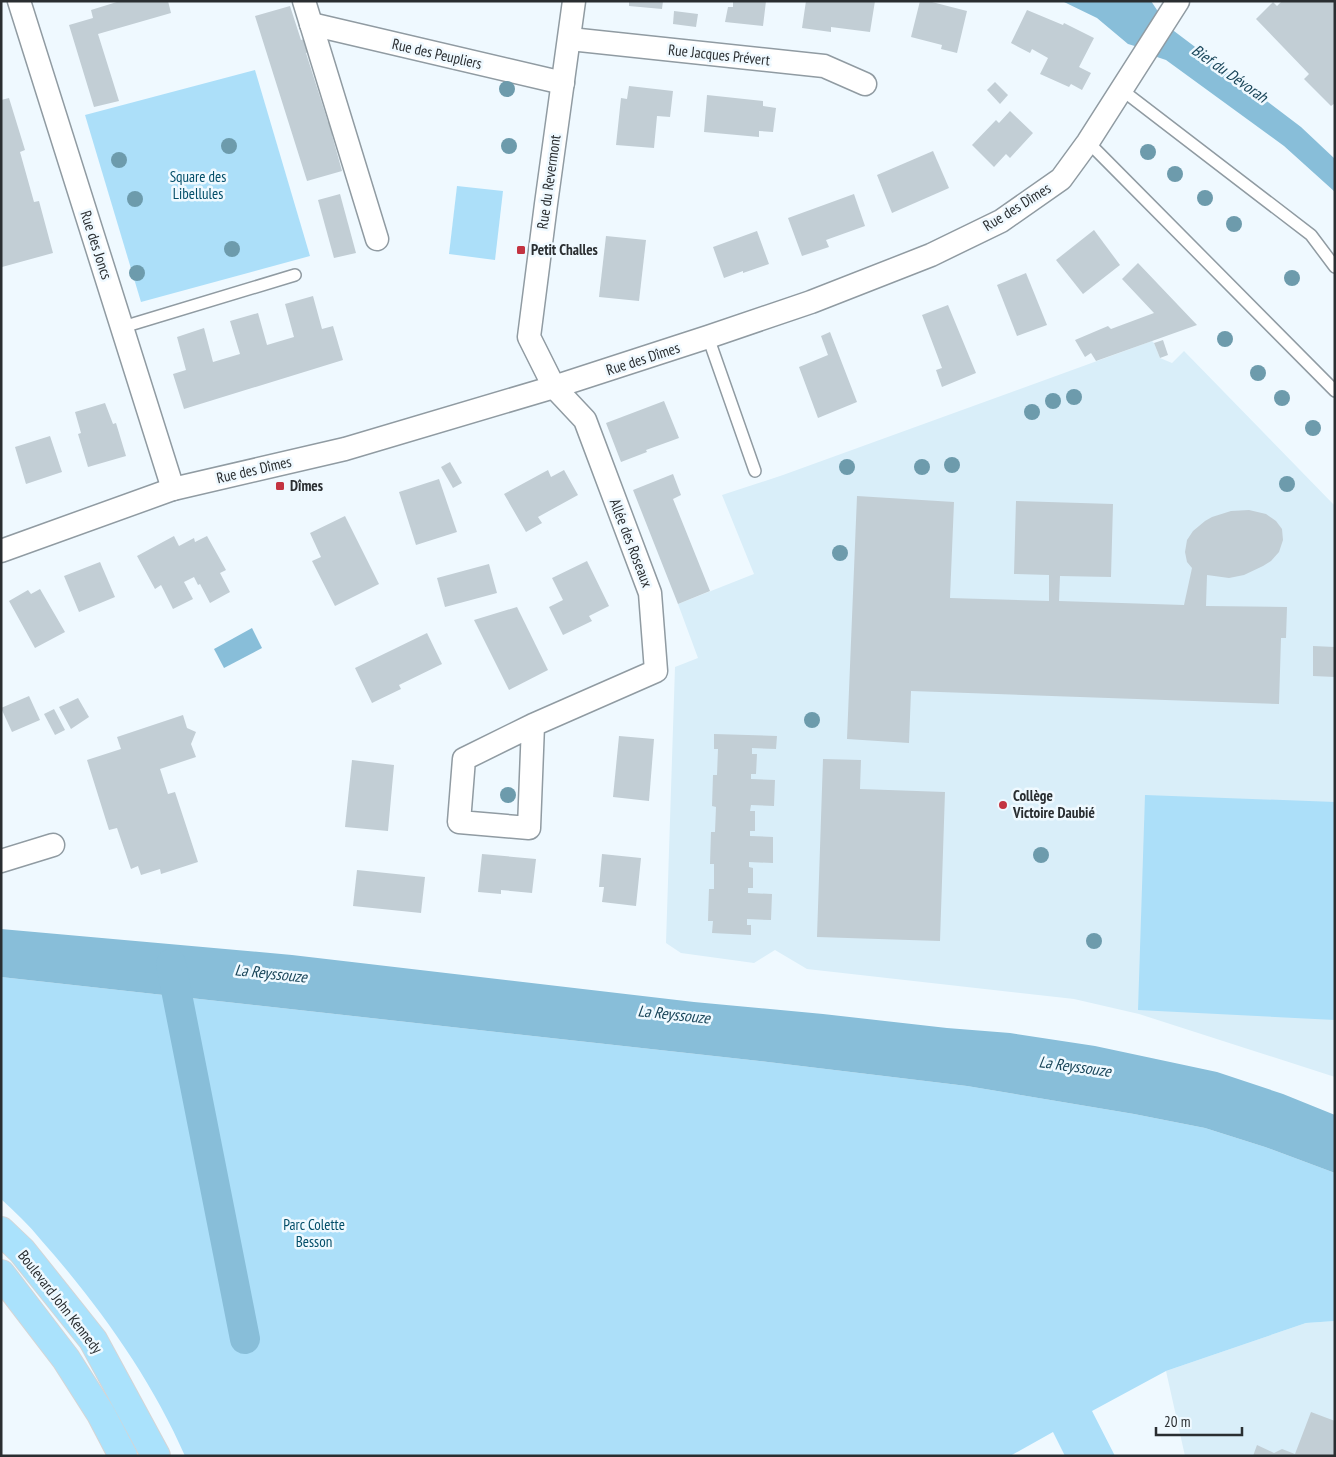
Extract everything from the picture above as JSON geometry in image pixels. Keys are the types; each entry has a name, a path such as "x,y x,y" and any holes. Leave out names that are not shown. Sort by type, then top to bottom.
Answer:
{"main road":[{"name":"Boulevard John Kennedy","path":"1,1231 22,1251 93,1340 156,1456"},
{"name":"Boulevard John Kennedy","path":"1,1274 66,1358 101,1414 124,1456"}],"street":[{"name":"Rue des Joncs","path":"20,1 174,489"},
{"path":"304,1 377,239"},
{"name":"Rue du Revermont","path":"554,387 529,337 574,1"},
{"name":"Rue des Dîmes","path":"1,551 174,489 345,449 554,387 811,302 931,255 1001,221 1061,179 1088,142 1175,6"},
{"name":"Rue des Peupliers","path":"311,24 563,83"},
{"name":"Rue Jacques Prévert","path":"570,39 824,66 865,84"},
{"name":"Allée des Roseaux","path":"533,725 529,828 459,822 464,758 533,725 656,671 650,592 585,420 554,387"},
{"path":"1,861 53,846"}],"lane":[{"path":"1122,90 1311,235 1335,267"},
{"path":"1088,142 1335,391"},
{"path":"122,328 295,275"},
{"path":"708,337 755,471"}],"shaded area":[{"name":"Collège Victoire Daubié","path":"1152,341 1160,358 1172,363 1184,351 1335,506 1335,1077 1139,1014 1074,999 807,969 775,950 754,963 681,953 666,943 675,667 698,658 678,604 754,574 722,495 783,475"},
{"path":"1335,1321 1335,1456 1185,1456 1166,1371 1306,1323"}],"green space":[{"name":"Square des Libellules","path":"255,70 310,256 141,302 85,115"},
{"path":"457,186 503,191 495,260 449,254"},
{"path":"1145,795 1335,802 1335,1020 1138,1010"},
{"name":"Parc Colette Besson","path":"1,977 768,1062 967,1086 1205,1128 1265,1147 1335,1173 1335,1321 1306,1323 1166,1371 1092,1411 1115,1456 1065,1456 1053,1432 1010,1456 185,1456 156,1398 102,1315 36,1234 1,1199"}],"water":[{"path":"1062,1 1151,1 1159,13 1138,47 1128,44 1097,18"},
{"path":"1170,28 1301,127 1335,159 1335,192 1284,146 1166,60 1151,55"},
{"path":"252,628 262,648 224,668 214,649"},
{"name":"La Reyssouze","path":"1,929 292,955 694,1002 1010,1033 1095,1046 1217,1072 1283,1094 1335,1115 1335,1173 1265,1147 1205,1128 967,1086 768,1062 1,977"}],"building":[{"path":"120,1 168,1 171,13 98,34 119,101 94,107 69,25 93,18 91,10"},
{"path":"629,1 663,1 662,9 629,6"},
{"path":"733,1 766,1 763,26 725,22 728,7 733,7"},
{"path":"806,1 875,1 870,32 831,27 831,32 802,28"},
{"path":"920,1 928,1 967,11 957,53 941,49 942,45 911,37"},
{"path":"1282,1 1335,1 1335,103 1331,106 1304,79 1309,74 1256,19 1273,2 1277,6"},
{"path":"290,6 301,40 307,38 312,51 306,53 328,122 333,120 338,133 332,135 342,171 307,181 255,16"},
{"path":"1027,10 1063,25 1064,23 1094,38 1079,67 1091,73 1082,90 1071,84 1069,87 1040,74 1048,58 1032,49 1030,53 1011,43"},
{"path":"674,11 698,14 696,27 673,24"},
{"path":"995,82 1008,95 1000,104 987,90"},
{"path":"629,86 673,91 670,117 657,116 654,148 616,145 621,98 627,99"},
{"path":"707,95 763,101 763,106 776,108 773,132 759,131 759,137 704,132"},
{"path":"9,98 25,150 20,152 34,202 39,201 53,253 2,267 1,100"},
{"path":"1010,111 1033,133 1010,158 1006,154 994,167 972,145 996,120 999,123"},
{"path":"933,151 949,188 892,213 877,175"},
{"path":"340,194 356,253 334,258 318,200"},
{"path":"854,194 865,226 826,240 829,247 802,256 788,218"},
{"path":"1094,230 1120,265 1083,294 1056,260"},
{"path":"757,231 769,264 724,278 713,247"},
{"path":"606,236 646,240 639,301 599,297"},
{"path":"1138,263 1197,325 1096,361 1091,353 1085,357 1075,340 1108,326 1111,329 1154,313 1122,279"},
{"path":"1026,273 1047,325 1017,336 997,285"},
{"path":"313,296 322,329 333,326 343,360 184,409 173,374 186,370 177,337 204,328 213,362 240,354 230,321 258,313 267,345 294,337 285,304"},
{"path":"948,305 976,373 942,387 936,370 942,368 922,315"},
{"path":"830,332 857,402 818,418 799,367 828,355 821,336"},
{"path":"1163,340 1168,355 1160,358 1154,343"},
{"path":"664,401 679,438 646,450 647,452 621,462 606,423"},
{"path":"105,403 113,424 116,423 126,456 88,467 78,434 81,433 75,412"},
{"path":"50,436 62,472 26,484 15,447"},
{"path":"450,462 462,483 453,488 441,467"},
{"path":"548,470 551,477 564,470 578,495 538,517 542,523 526,532 504,494"},
{"path":"673,474 681,495 673,499 710,591 678,604 633,490"},
{"path":"439,479 457,532 416,545 399,492"},
{"path":"857,496 954,502 950,598 1049,601 1049,575 1014,574 1016,501 1113,504 1111,577 1060,576 1059,601 1184,605 1192,568 1187,562 1185,552 1187,540 1193,531 1212,517 1231,511 1249,510 1266,514 1276,521 1282,529 1283,540 1279,552 1271,561 1244,575 1229,578 1207,575 1206,606 1287,607 1286,638 1281,638 1279,704 911,691 909,743 847,739"},
{"path":"345,516 379,584 335,606 312,561 321,557 310,533"},
{"path":"174,536 179,546 194,538 195,542 207,536 226,570 220,573 230,592 210,603 194,577 184,582 193,599 173,609 161,585 155,589 137,556"},
{"path":"587,561 609,606 589,616 592,621 563,635 549,607 563,600 552,578"},
{"path":"100,562 115,597 79,612 64,576"},
{"path":"489,564 497,593 445,607 437,578"},
{"path":"40,589 65,632 35,648 9,601 28,590 31,594"},
{"path":"517,607 548,670 509,690 474,620"},
{"path":"427,633 442,664 399,685 401,689 372,703 355,668"},
{"path":"1313,646 1335,647 1335,677 1313,676"},
{"path":"29,696 40,720 12,732 1,708"},
{"path":"78,698 89,717 71,729 59,707"},
{"path":"54,709 65,730 55,735 44,714"},
{"path":"183,715 187,728 196,732 191,744 196,757 160,769 168,794 175,792 198,862 161,874 160,869 141,875 138,866 131,869 117,828 109,830 87,760 121,749 117,737"},
{"path":"714,734 777,736 776,749 752,748 752,754 757,754 756,774 751,774 751,779 775,780 774,806 751,805 750,811 755,811 755,831 750,831 750,836 773,837 773,863 749,862 749,867 753,868 753,888 748,888 748,893 772,894 771,920 747,919 747,925 751,925 751,935 712,933 713,921 708,921 709,889 714,889 714,864 710,864 711,832 715,832 716,807 712,806 713,775 717,775 718,749 714,749"},
{"path":"619,736 654,739 649,801 613,797"},
{"path":"823,759 861,760 860,789 945,792 940,941 817,937"},
{"path":"352,760 394,765 388,831 345,827"},
{"path":"482,854 536,859 532,893 501,890 501,894 478,892"},
{"path":"602,854 641,858 636,906 602,902 604,887 599,887"},
{"path":"357,870 425,877 421,913 353,906"},
{"path":"1311,1412 1335,1421 1335,1456 1253,1456 1257,1445 1274,1453 1282,1449 1295,1454"}],"waterway":[{"path":"171,964 245,1339"}],"place":[{"name":"Petit Challes","path":"521,250"},
{"name":"Dîmes","path":"280,486"},
{"name":"Collège Victoire Daubié","path":"1003,805"}],"water label":[{"name":"Bief du Dévorah","path":"1230,73"}]}
